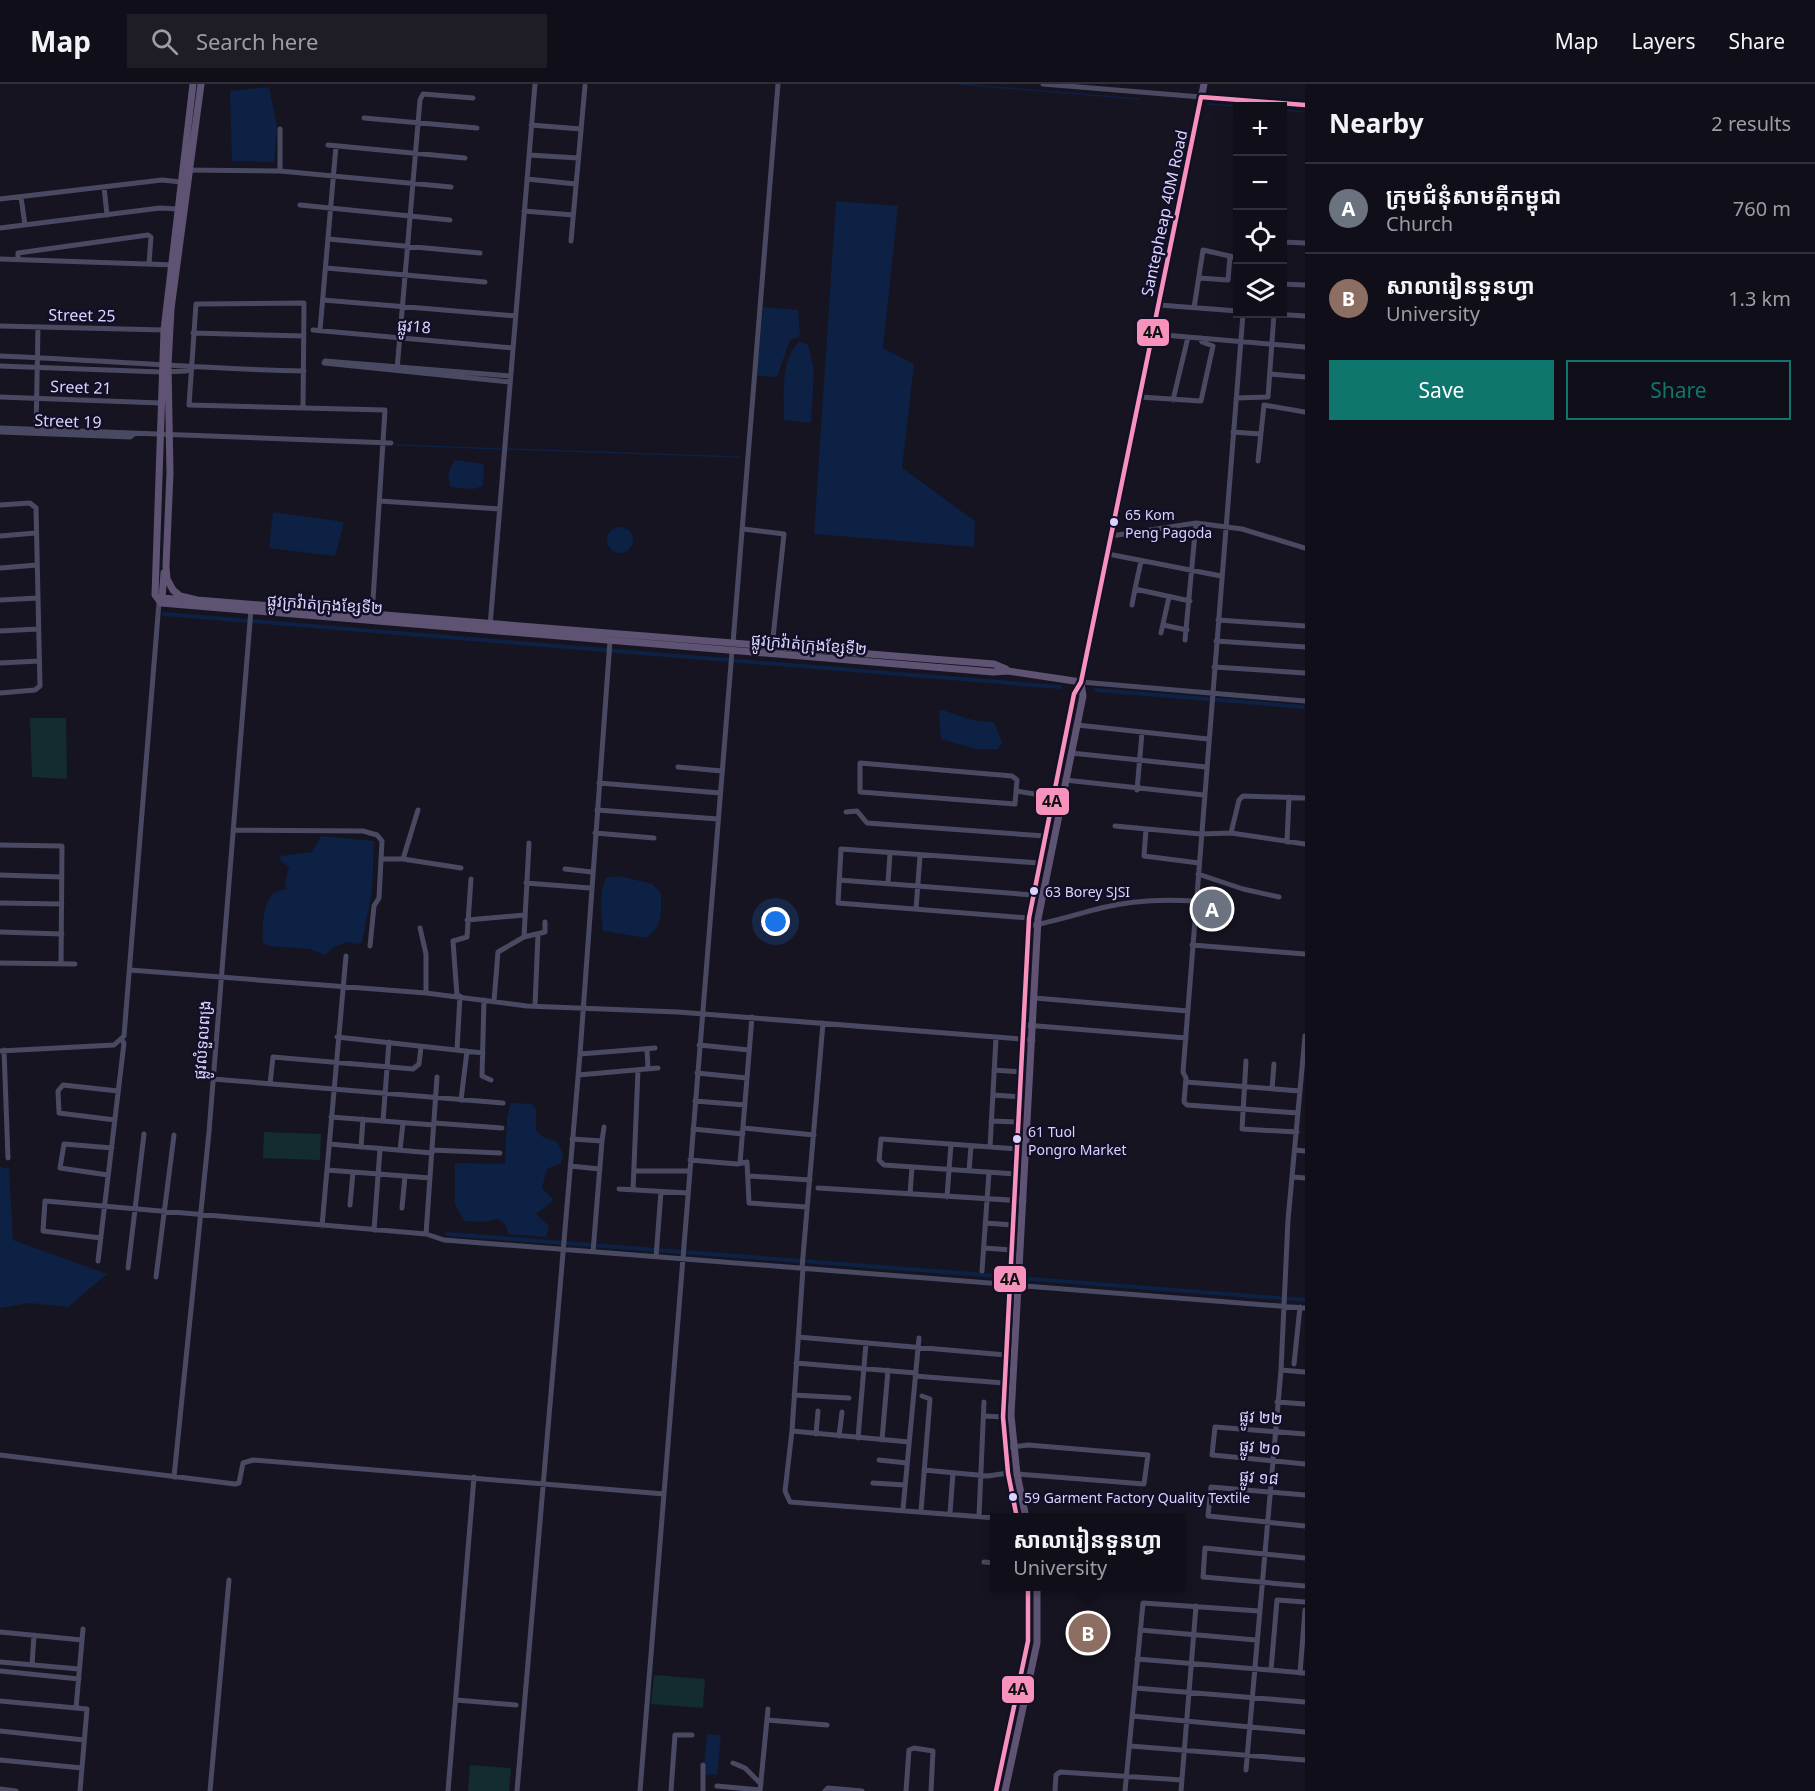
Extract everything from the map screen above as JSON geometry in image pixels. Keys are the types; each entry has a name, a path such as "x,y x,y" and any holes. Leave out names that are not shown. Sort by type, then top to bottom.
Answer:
{"main road":[{"name":"ផ្លូវក្រវ៉ាត់ក្រុងខ្សែទី២","path":"193,84 187,170 182,182 178,210 161,403 170,473 166,566 168,583 180,596 250,615"},
{"name":"ផ្លូវក្រវ៉ាត់ក្រុងខ្សែទី២","path":"201,84 164,330 164,435 155,595 160,600 167,605 250,615 372,617 732,653 993,672 1008,670"},
{"name":"Santepheap 40M Road","path":"1082,682 1204,84"},
{"path":"1201,97 1238,102"},
{"path":"1287,105 1305,105"},
{"path":"166,566 160,600 197,600"},
{"name":"ផ្លូវក្រវ៉ាត់ក្រុងខ្សែទី២","path":"732,653 772,647 994,664 1008,670 1082,682"},
{"path":"1025,1513 1013,1447 1011,1415 1034,1026 1037,925 1083,696 1082,682"},
{"path":"1016,1513 1008,1473 1003,1417 1029,918 1074,694 1082,682"},
{"path":"996,1789 1027,1650 1030,1610 1028,1591"},
{"path":"1005,1790 1035,1652 1039,1611 1037,1591"},
{"path":"1030,1610 1039,1611"},
{"path":"1027,1650 1035,1652"}],"street":[{"path":"490,627 535,84"},
{"path":"640,1791 778,84"},
{"path":"1043,84 1201,97"},
{"path":"571,241 585,86"},
{"path":"397,369 420,100 423,94 473,98"},
{"path":"364,118 477,128"},
{"path":"531,126 581,129"},
{"path":"280,129 280,171"},
{"path":"328,145 465,158"},
{"path":"320,330 336,146"},
{"path":"529,155 578,158"},
{"path":"187,170 280,171 451,188"},
{"path":"527,179 576,184"},
{"path":"0,199 162,180 182,182"},
{"path":"104,187 107,215"},
{"path":"21,197 25,225"},
{"path":"300,206 450,220"},
{"path":"0,228 160,208 178,210"},
{"path":"524,211 573,215"},
{"path":"18,259 18,253 148,235 151,237 148,264"},
{"path":"328,239 480,253"},
{"path":"1287,242 1305,243"},
{"path":"68,261 69,245"},
{"path":"1194,308 1203,250 1233,257"},
{"path":"1199,278 1228,280 1230,256"},
{"path":"0,259 174,265"},
{"path":"326,268 485,282"},
{"path":"1287,284 1305,285"},
{"path":"323,300 516,316"},
{"path":"303,408 304,303 196,304 189,405 303,408 385,410 372,617"},
{"path":"1159,305 1233,311"},
{"path":"1287,315 1305,316"},
{"path":"1243,318 1197,874 1183,1072 1186,1082 1184,1102 1187,1105 1298,1113"},
{"path":"1236,398 1267,399 1274,318"},
{"name":"Street 25","path":"0,326 164,330"},
{"path":"36,431 39,327"},
{"name":"ផ្លូវ18","path":"313,330 513,348"},
{"path":"193,333 304,336"},
{"path":"1153,334 1305,347"},
{"path":"1173,400 1188,337"},
{"path":"1140,397 1198,403 1203,399 1213,346 1202,342 1200,338"},
{"path":"0,356 165,368"},
{"path":"397,369 326,361 324,363 510,379"},
{"path":"0,366 304,371"},
{"path":"1270,374 1305,377"},
{"name":"Sreet 21","path":"0,397 161,403"},
{"path":"1258,461 1264,405 1305,411"},
{"name":"Street 19","path":"0,428 129,437 134,434 391,443"},
{"name":"Street 19","path":"0,432 36,431"},
{"path":"1233,432 1260,435"},
{"path":"380,501 500,509"},
{"path":"0,505 34,505 39,629 38,689 0,693"},
{"path":"1111,536 1196,523 1225,526 1305,548"},
{"path":"1185,640 1196,523"},
{"path":"742,529 784,534 772,647"},
{"path":"0,536 36,533"},
{"path":"1108,554 1221,576"},
{"path":"1132,605 1141,561"},
{"path":"0,568 37,565"},
{"path":"1136,589 1190,602"},
{"path":"1161,633 1169,597"},
{"path":"0,600 38,598"},
{"path":"99,1262 124,1043 122,1040 125,1030 160,600"},
{"name":"ផ្លូវលំទួលពង្រ","path":"174,1476 213,1079 250,615"},
{"path":"1218,620 1305,626"},
{"path":"1163,625 1187,630"},
{"path":"0,631 39,629"},
{"path":"517,1791 580,1054 590,888 610,640"},
{"path":"1216,641 1305,647"},
{"path":"0,663 39,661"},
{"path":"1214,667 1305,673"},
{"path":"1082,682 1211,698 1305,701"},
{"path":"1077,725 1208,739"},
{"path":"1137,790 1142,733"},
{"path":"1071,753 1206,767"},
{"path":"863,762 1012,776 1017,780 1016,790 1013,806 863,793 858,790 860,766 863,762"},
{"path":"678,767 722,771"},
{"path":"1065,780 1137,790 1204,795"},
{"path":"599,783 720,793"},
{"path":"1016,790 1053,797"},
{"path":"1232,833 1240,797 1305,798"},
{"path":"1287,842 1289,797"},
{"path":"403,859 418,810"},
{"path":"597,810 718,819"},
{"path":"846,812 857,811 867,823 1045,836"},
{"path":"1115,826 1201,834 1232,833 1305,844"},
{"path":"233,830 373,833 382,841 379,898 374,906 370,946"},
{"path":"1146,830 1144,856 1199,863"},
{"path":"595,833 654,838"},
{"path":"524,937 529,843"},
{"path":"0,846 62,846 61,964"},
{"path":"1029,918 838,903 841,849 1039,863"},
{"path":"888,882 890,853"},
{"path":"916,909 920,856"},
{"path":"381,859 403,859 461,868"},
{"path":"565,870 592,872"},
{"path":"1197,874 1279,897"},
{"path":"0,875 62,877"},
{"path":"457,1050 459,996 453,942 467,937 471,879"},
{"path":"839,879 1033,895"},
{"path":"526,883 590,888"},
{"path":"1029,926 1148,900 1195,901"},
{"path":"0,903 62,904"},
{"path":"467,920 525,915"},
{"path":"494,1001 498,952 524,937 546,932 545,922"},
{"path":"420,928 426,954 426,993"},
{"path":"0,932 62,934"},
{"path":"535,1006 538,934"},
{"path":"1192,945 1305,954"},
{"path":"322,1226 346,956"},
{"path":"0,963 75,964"},
{"path":"130,970 426,993 535,1006 752,1017 1033,1040"},
{"path":"1035,998 1188,1011"},
{"path":"484,1000 482,1076 491,1080"},
{"path":"740,1163 752,1017"},
{"path":"823,1023 807,1207 792,1431 785,1491 790,1502 990,1517"},
{"path":"1025,1025 1186,1038"},
{"path":"1246,1770 1281,1370 1293,1177 1305,1036"},
{"path":"338,1037 483,1053"},
{"path":"990,1147 996,1038"},
{"path":"8,1158 3,1112 2,1050 114,1045 122,1040"},
{"path":"383,1121 389,1042"},
{"path":"699,1045 749,1050"},
{"path":"270,1084 273,1057 417,1068 421,1047"},
{"path":"580,1054 655,1048"},
{"path":"647,1049 648,1069"},
{"path":"461,1100 467,1051"},
{"path":"1246,1061 1242,1129 1297,1132"},
{"path":"1272,1089 1274,1064"},
{"path":"578,1075 658,1068"},
{"path":"633,1190 638,1070"},
{"path":"994,1070 1022,1072"},
{"path":"697,1073 747,1078"},
{"path":"426,1234 437,1077"},
{"path":"213,1079 503,1103"},
{"path":"1186,1082 1300,1091"},
{"path":"115,1120 60,1113 58,1091 63,1085 118,1091"},
{"path":"993,1095 1021,1097"},
{"path":"695,1101 745,1105"},
{"path":"331,1117 502,1128"},
{"path":"361,1147 363,1119"},
{"path":"991,1121 1019,1122"},
{"path":"400,1150 403,1123"},
{"path":"593,1248 604,1127"},
{"path":"693,1129 814,1135"},
{"path":"128,1268 144,1134"},
{"path":"156,1277 174,1135"},
{"path":"0,1140 7,1139"},
{"path":"572,1139 603,1141"},
{"path":"1016,1174 880,1163 881,1139 1018,1149"},
{"path":"108,1175 60,1168 64,1144 112,1148"},
{"path":"329,1144 380,1149 500,1153"},
{"path":"947,1197 951,1144"},
{"path":"969,1171 971,1146"},
{"path":"374,1230 380,1149"},
{"path":"1295,1150 1305,1151"},
{"path":"690,1160 747,1162 749,1203 807,1207"},
{"path":"570,1166 600,1169"},
{"path":"910,1194 912,1167"},
{"path":"327,1170 430,1178"},
{"path":"634,1171 690,1171"},
{"path":"350,1205 353,1172"},
{"path":"982,1271 989,1172"},
{"path":"402,1208 405,1176"},
{"path":"749,1176 810,1180"},
{"path":"1293,1177 1305,1178"},
{"path":"818,1188 1023,1201"},
{"path":"618,1189 688,1193"},
{"path":"656,1252 661,1192"},
{"path":"101,1238 45,1232 42,1229 46,1200 199,1216 426,1234 444,1240 562,1245 1011,1279 1302,1307 1294,1364"},
{"path":"651,1219 659,1220"},
{"path":"985,1223 1013,1226"},
{"path":"984,1248 1012,1250"},
{"path":"798,1337 1006,1354"},
{"path":"903,1509 919,1338"},
{"path":"858,1438 866,1343"},
{"path":"796,1363 888,1370 915,1375 1004,1383"},
{"path":"882,1440 888,1370"},
{"path":"1281,1370 1305,1372"},
{"path":"794,1395 849,1398"},
{"path":"921,1511 930,1400 922,1396"},
{"path":"979,1516 984,1402"},
{"path":"1277,1402 1305,1404"},
{"path":"816,1434 818,1411"},
{"path":"839,1436 842,1412"},
{"path":"984,1416 1003,1417"},
{"name":"ផ្លូវ ២២","path":"1213,1457 1215,1427 1305,1434"},
{"path":"792,1431 909,1442"},
{"path":"1005,1448 1028,1445 1148,1455 1144,1484 1017,1474"},
{"path":"0,1455 237,1484 243,1463 253,1460 664,1494"},
{"name":"ផ្លូវ ២០","path":"1213,1457 1305,1464"},
{"path":"879,1460 907,1463"},
{"path":"924,1470 982,1475 1008,1473"},
{"path":"950,1513 953,1473"},
{"path":"448,1791 474,1477"},
{"path":"873,1483 905,1485"},
{"name":"ផ្លូវ ១៨","path":"1267,1523 1209,1518 1212,1487 1305,1495"},
{"path":"1267,1523 1305,1526"},
{"path":"1305,1558 1205,1548 1203,1578 1305,1586"},
{"path":"984,1562 990,1563"},
{"path":"210,1791 229,1580"},
{"path":"1271,1670 1277,1600 1305,1602"},
{"path":"1125,1791 1144,1602 1259,1611"},
{"path":"1181,1791 1196,1606"},
{"path":"1137,1659 1303,1673 1305,1610"},
{"path":"76,1708 83,1629"},
{"path":"1140,1630 1256,1640"},
{"path":"0,1632 82,1640"},
{"path":"34,1635 32,1665 35,1675"},
{"path":"0,1662 80,1670"},
{"path":"27,1674 32,1665"},
{"path":"0,1671 79,1679"},
{"path":"1135,1688 1305,1702"},
{"path":"456,1700 516,1705"},
{"path":"0,1701 87,1709 80,1791"},
{"path":"760,1788 768,1708"},
{"path":"1132,1716 1305,1732"},
{"path":"767,1720 827,1725"},
{"path":"0,1731 84,1740"},
{"path":"671,1791 675,1735 692,1735"},
{"path":"1130,1746 1305,1760"},
{"path":"906,1791 909,1750 914,1748 933,1751 931,1791"},
{"path":"0,1760 82,1768"},
{"path":"733,1762 753,1775 760,1788"},
{"path":"703,1791 704,1765"},
{"path":"1055,1791 1056,1775 1060,1772 1182,1780"},
{"path":"749,1789 753,1775"},
{"path":"717,1786 760,1788"},
{"path":"825,1791 828,1788 862,1791"},
{"path":"996,1789 1014,1791"},
{"path":"0,1790 16,1791"}],"green space":[{"path":"30,718 66,718 67,779 32,777"},
{"path":"264,1132 321,1134 320,1160 263,1158"},
{"path":"654,1675 705,1679 703,1708 651,1704"},
{"path":"470,1765 511,1768 509,1791 468,1791"}],"water":[{"path":"269,87 277,127 274,162 232,161 230,91"},
{"path":"836,201 898,206 883,348 914,364 902,468 975,521 974,547 814,534"},
{"path":"763,307 798,310 800,336 790,340 777,377 757,376"},
{"path":"799,342 808,344 814,369 811,423 784,420 786,368"},
{"path":"455,460 484,464 483,486 473,489 451,487 449,473"},
{"path":"273,512 344,522 335,556 269,548"},
{"path":"620,527 629,531 633,540 629,549 620,553 611,549 607,540 611,531"},
{"path":"943,710 968,719 994,722 1002,742 998,749 976,749 941,739 939,711"},
{"path":"321,836 374,841 372,891 362,943 347,942 334,947 325,955 310,949 269,946 263,942 267,903 273,894 287,889 285,883 289,867 281,861 280,856 312,852"},
{"path":"619,876 652,884 661,893 661,913 658,924 646,938 603,931 602,890 606,878"},
{"path":"511,1103 532,1104 536,1109 536,1130 544,1138 556,1141 563,1154 561,1163 547,1169 542,1188 554,1200 536,1214 549,1226 546,1237 508,1234 505,1224 498,1219 482,1222 464,1221 455,1204 455,1163 505,1164 507,1117"},
{"path":"0,1167 9,1169 13,1240 107,1274 68,1307 29,1303 0,1308"},
{"path":"707,1734 721,1735 717,1775 703,1774"}],"waterway":[{"path":"958,84 1139,99"},
{"path":"1208,104 1233,106"},
{"path":"1287,110 1305,112"},
{"path":"397,445 502,449"},
{"path":"507,449 740,457"},
{"path":"164,614 1060,687"},
{"path":"1096,690 1305,707"},
{"path":"447,1234 1012,1277"},
{"path":"1019,1278 1305,1300"}],"transit line":[{"name":"4A","path":"1201,97 1305,105"},
{"name":"4A","path":"1016,1513 1008,1473 1003,1417 1029,918 1074,694 1081,682 1201,97"},
{"name":"4A","path":"996,1791 1028,1641 1028,1591"}],"place":[{"name":"65 Kom Peng Pagoda","path":"1114,522"},
{"name":"63 Borey SJSI","path":"1034,891"},
{"name":"ក្រុមជំនុំសាមគ្គីកម្ពុជា","path":"1212,909"},
{"name":"61 Tuol Pongro Market","path":"1017,1139"},
{"name":"59 Garment Factory Quality Textile","path":"1013,1497"},
{"name":"សាលារៀនទួនហ្វា","path":"1088,1633"}]}
